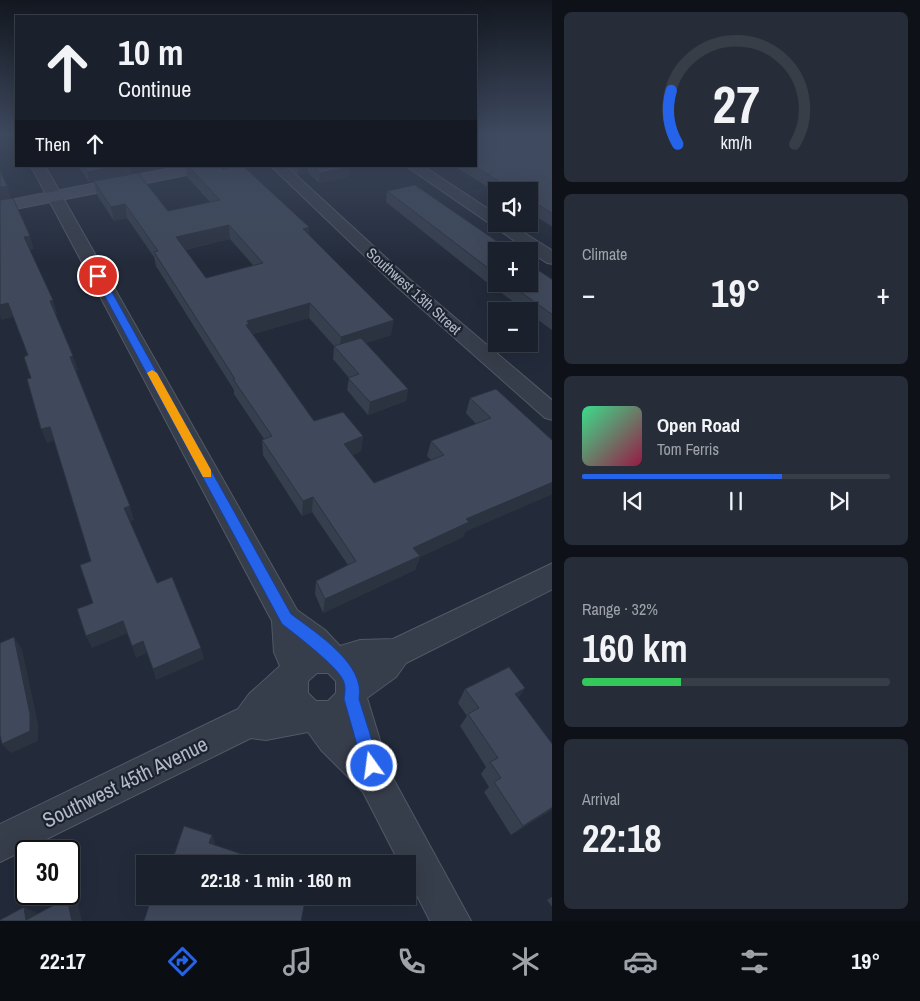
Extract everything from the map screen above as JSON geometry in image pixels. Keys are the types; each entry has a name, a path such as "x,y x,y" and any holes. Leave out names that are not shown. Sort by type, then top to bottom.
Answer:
{"street":[{"path":"44,178 286,619 289,652 295,672 291,689 294,697 303,710 314,716 339,745 375,780"},
{"path":"0,207 146,178"},
{"name":"Southwest 13th Street","path":"291,178 401,281 552,413"},
{"path":"431,178 488,217"},
{"path":"512,232 552,259"},
{"path":"250,722 260,705 308,660 323,657 334,661 377,652 395,652 552,575"},
{"path":"286,619 314,640 348,673 375,780 452,921"},
{"path":"314,716 334,716 347,706 352,694 385,666 395,652"},
{"name":"Southwest 45th Avenue","path":"0,843 250,722 266,724 314,716"}],"building":[{"path":"0,178 4,178 7,186 0,187"},
{"path":"111,178 142,178 168,211 220,200 199,178 256,178 309,227 303,229 394,320 341,337 310,303 247,321 249,324 246,325 314,421 343,412 363,436 344,444 374,483 444,455 431,441 491,418 470,398 496,389 552,440 552,482 466,519 469,522 413,548 420,556 325,599 316,581 356,561 313,497 303,501 262,440 272,436 233,379 235,379 154,252 158,251 125,204 111,207 94,181","holes":["229,225 263,263 206,278 176,237"]},
{"path":"494,178 552,178 552,213 538,205 538,182 500,182"},
{"path":"415,185 498,242 488,242 488,268 387,191"},
{"path":"13,198 30,236 24,237 53,300 50,301 73,356 70,357 130,506 124,508 157,583 172,577 201,648 153,669 143,641 132,646 123,621 86,636 77,609 93,603 80,565 91,561 50,427 41,429 27,379 31,378 24,357 28,355 8,303 0,305 0,200"},
{"path":"538,270 552,279 552,314 538,304 538,302 535,302 520,292 538,292"},
{"path":"361,338 408,389 370,402 348,378 359,374 334,346"},
{"path":"14,637 30,714 30,731 2,744 0,735 0,643"},
{"path":"509,667 525,688 515,694 552,744 552,808 523,826 494,782 501,778 490,762 498,758 468,714 479,708 465,689"},
{"path":"184,826 212,835 209,843 244,855 174,855"},
{"path":"54,905 69,905 72,921 0,921 24,907 26,920"},
{"path":"149,905 304,905 301,921 144,921"}],"slow traffic":[{"path":"152,373 207,473"}],"route":[{"path":"98,276 286,619 314,640 331,659 348,673 353,689 351,699 372,766"}]}
